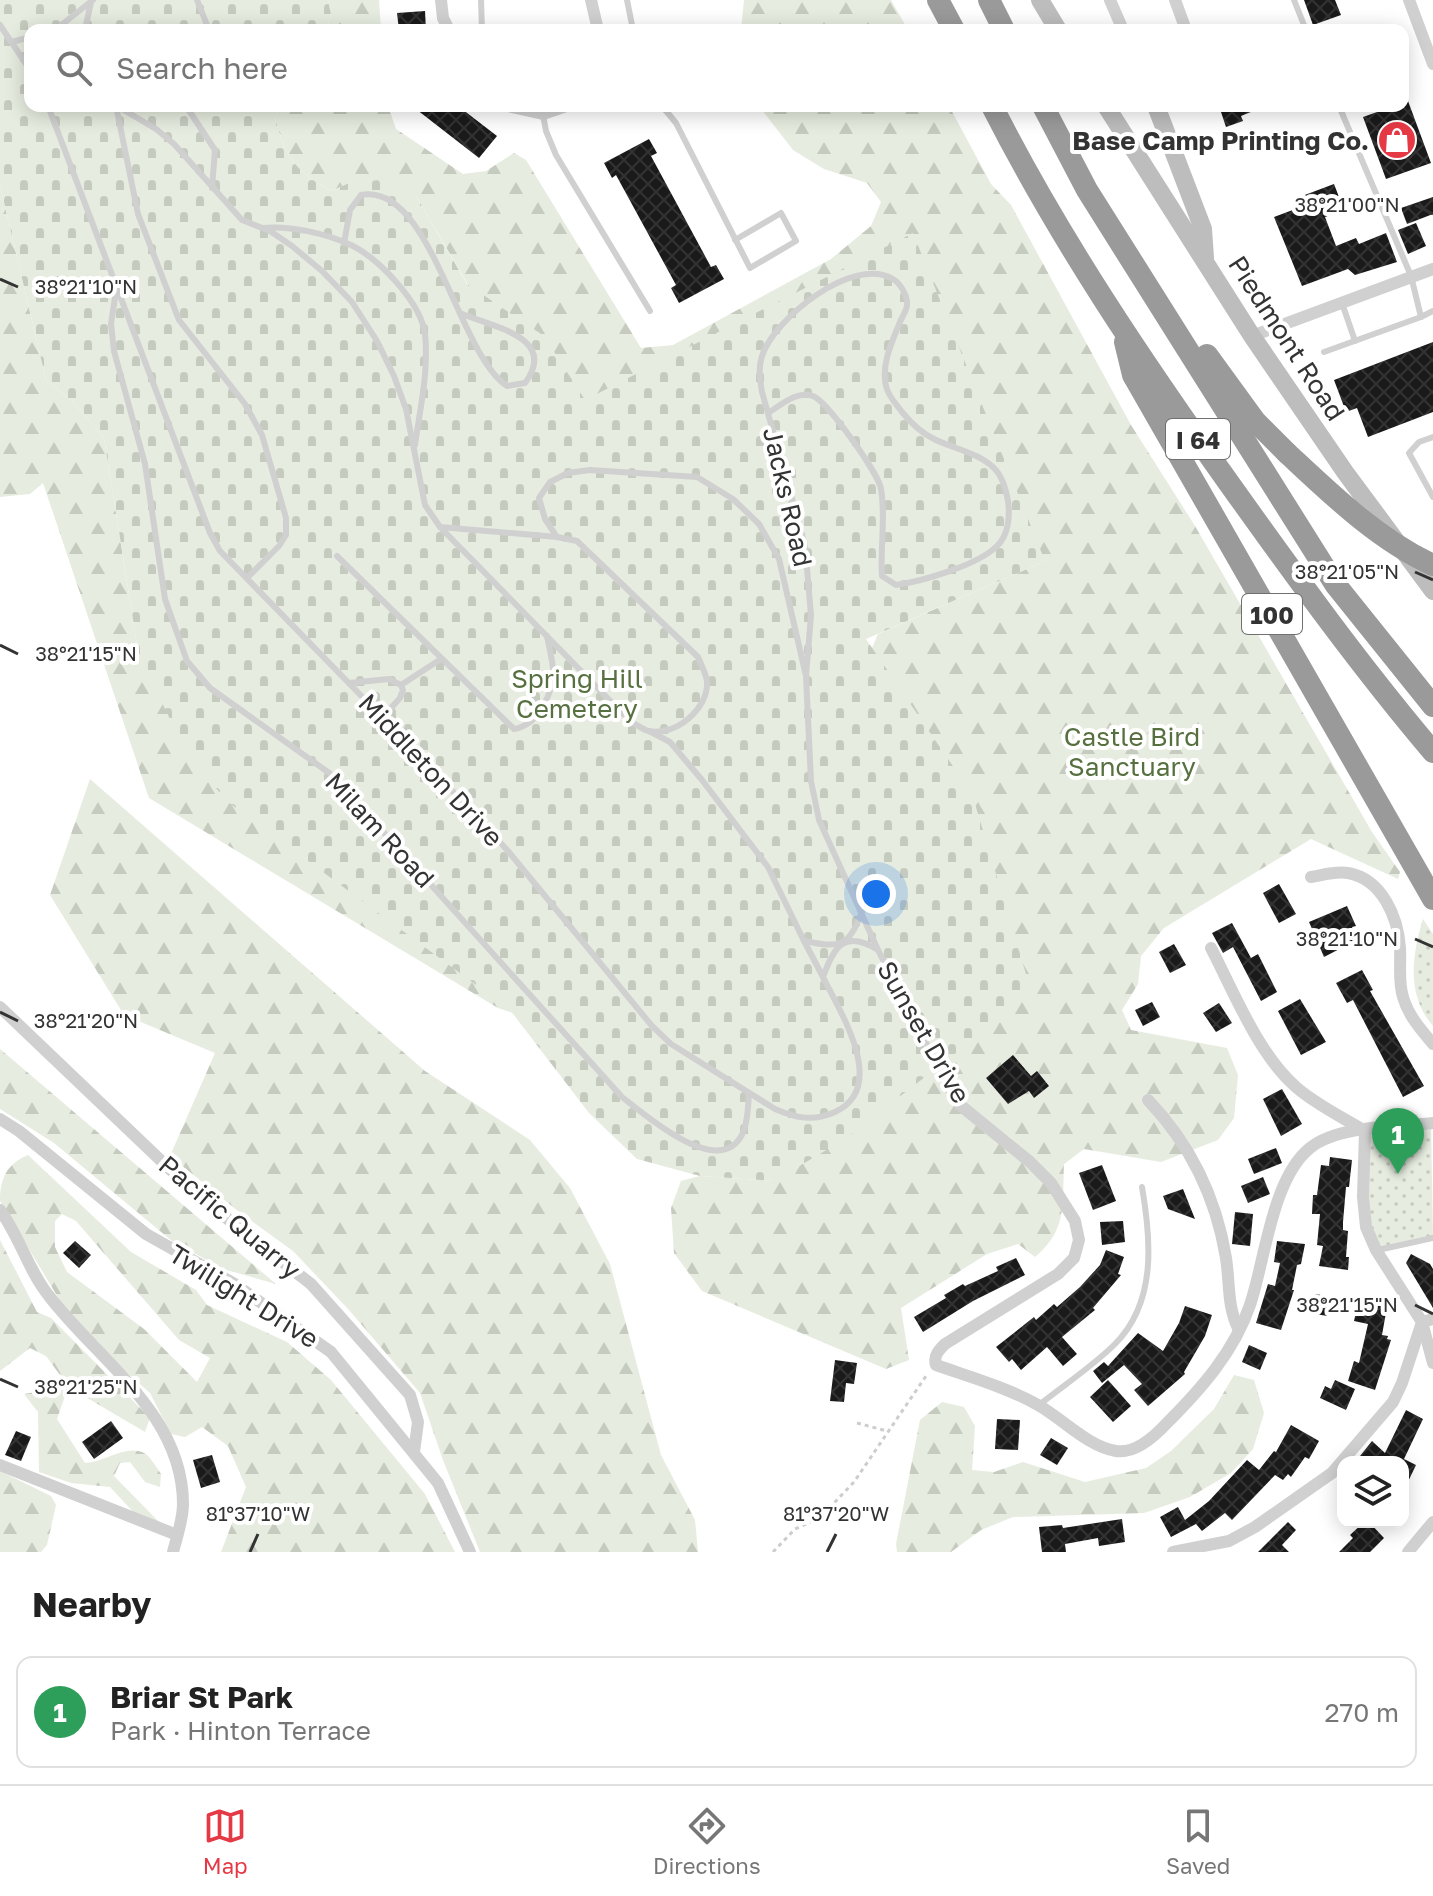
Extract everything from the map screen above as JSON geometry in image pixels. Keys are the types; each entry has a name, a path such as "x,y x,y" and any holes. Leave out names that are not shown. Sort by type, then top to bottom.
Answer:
{"highway":[{"path":"938,0 951,24"},
{"path":"989,0 1001,24"},
{"name":"I 64","path":"995,112 1031,181 1162,389 1316,605 1433,752"},
{"name":"I 64","path":"1046,112 1087,190 1335,584 1433,706"},
{"path":"1087,190 1255,421 1329,492 1387,538 1433,565"},
{"name":"100","path":"1121,326 1133,375 1433,899"}],"street":[{"path":"441,0 446,24"},
{"path":"591,0 597,24"},
{"path":"1040,0 1054,24"},
{"path":"1110,0 1120,24"},
{"path":"1175,0 1184,24"},
{"path":"1409,0 1433,64"},
{"path":"535,112 549,112"},
{"name":"Piedmont Road","path":"1110,112 1252,336 1345,472 1433,591"},
{"path":"1158,112 1203,229 1205,261"},
{"path":"1252,336 1433,269"},
{"path":"1311,877 1337,872 1351,874 1369,882 1382,893 1398,928 1399,981 1403,1000 1414,1021 1433,1044"},
{"path":"1211,948 1267,1054 1280,1070 1296,1088 1365,1131"},
{"name":"Pacific Quarry","path":"0,1007 197,1195 311,1284 410,1395 418,1422 414,1452"},
{"name":"Sunset Drive","path":"936,1365 934,1361 938,1350 945,1344 1058,1274 1074,1258 1079,1240 1075,1221 1051,1183 960,1105 939,1068"},
{"path":"1148,1100 1170,1122 1191,1156 1220,1221 1230,1280 1229,1305 1239,1330"},
{"name":"Twilight Drive","path":"0,1119 146,1234 233,1283 331,1352 438,1483 470,1552"},
{"path":"936,1365 1039,1405 1099,1445 1116,1451 1129,1451 1163,1428 1201,1388 1239,1330 1250,1305 1274,1209 1294,1167 1306,1150 1340,1133 1433,1123"},
{"path":"1365,1131 1363,1213 1366,1227 1376,1250 1428,1320 1433,1363"},
{"path":"0,1210 43,1289 64,1316 142,1398 160,1425 175,1459 184,1506 173,1552"},
{"path":"1173,1552 1229,1541 1255,1527 1332,1473 1393,1402 1428,1320"},
{"path":"0,1465 177,1535"},
{"path":"1408,1552 1433,1522"}],"lane":[{"path":"197,0 207,24"},
{"path":"481,0 482,24"},
{"path":"627,0 632,24"},
{"path":"1294,0 1304,24"},
{"path":"63,24 92,1"},
{"path":"86,24 92,1"},
{"path":"0,25 24,61"},
{"path":"12,42 24,39"},
{"name":"Middleton Drive","path":"50,112 210,533 220,551 508,851 652,1026 671,1044 749,1094 792,1116 823,1118 843,1108 855,1094 860,1075 859,1054 768,867 670,742 631,722 440,527 425,505 406,409 394,376 377,341 352,302 292,246 242,220 174,144 126,112"},
{"path":"117,112 138,214 179,320 245,404 262,435 286,518 286,535 279,546 247,578"},
{"path":"190,112 215,150 212,188"},
{"path":"667,112 676,123 735,240 750,268 796,241 781,213 735,240"},
{"path":"1342,112 1411,276 1421,317"},
{"path":"543,114 556,155 650,311"},
{"path":"344,243 350,210 361,195 384,196 398,204 413,219 460,313 495,378 507,386 525,383 536,365 536,356 531,347 508,331 460,313"},
{"path":"262,228 274,227 344,243 376,262 402,289 418,313 425,333 424,380 414,452"},
{"name":"Jacks Road","path":"768,413 790,399 803,395 815,396 874,470 881,487 881,563 882,576 886,581 896,585 911,583 977,559 997,546 1004,537 1010,514 1006,490 998,471 984,460 933,439 913,425 892,400 886,386 888,353 907,305 904,293 894,279 874,273 847,279 816,294 789,316 771,338 761,356 759,376 768,413 805,545 811,615 806,676"},
{"name":"Milam Road","path":"117,287 111,324 114,351 145,464 165,599 187,661 210,688 332,775 622,1097 657,1125 702,1149 721,1152 735,1145 743,1133 749,1094"},
{"path":"1342,303 1355,341"},
{"path":"1324,352 1433,311"},
{"path":"1433,437 1419,442 1409,453 1433,497"},
{"name":"Sunset Drive","path":"557,537 545,519 539,498 550,482 568,473 590,470 697,477 733,499 759,524 779,559 806,676 815,805 878,950 939,1068"},
{"path":"440,527 577,541 698,657 707,681 703,705 686,722 649,731"},
{"path":"337,556 514,729 532,721 546,702 551,688 553,669 547,636"},
{"path":"401,685 441,659"},
{"path":"349,683 389,679 401,685 400,698 382,718"},
{"path":"823,977 837,947 856,928 862,912"},
{"path":"804,941 831,946 844,942 867,944 878,950"},
{"path":"1039,1405 1115,1344 1130,1326 1140,1306 1148,1265 1148,1222 1142,1187"},
{"path":"1376,1250 1433,1238"}],"path":[{"path":"773,1552 795,1529 813,1521 854,1482 925,1375 936,1365"},
{"path":"857,1423 887,1431"}],"green space":[{"name":"Spring Hill Cemetery","path":"0,0 328,0 331,14 328,24 24,24 24,112 278,112 275,118 279,132 294,162 309,177 332,191 353,181 382,180 416,196 467,284 544,336 585,400 913,233 1045,561 866,639 972,794 1032,994 845,1139 774,1181 700,1176 637,1159 589,1113 510,1010 228,802 189,757 139,657 104,438 73,402 46,380 0,185"},
{"path":"328,0 379,0 381,24 328,24 331,14"},
{"path":"744,0 891,0 905,24 742,24"},
{"name":"Castle Bird Sanctuary","path":"278,112 390,112 396,129 463,174 486,171 514,153 526,160 641,348 673,345 831,259 871,226 881,202 867,183 824,169 793,150 764,112 952,112 991,184 1011,205 1131,425 1195,526 1372,832 1400,872 1398,879 1311,839 1164,928 1141,956 1138,984 1122,1010 1131,1030 1227,1048 1238,1075 1234,1118 1218,1140 1161,1162 1084,1149 1064,1164 1063,1203 1058,1226 1046,1247 1035,1257 1018,1244 987,1254 901,1308 909,1360 886,1369 702,1291 674,1253 671,1208 681,1181 700,1176 774,1181 888,685 872,648 878,634 1045,561 580,407 481,307 416,196 353,181 332,191 309,177 294,162 283,143 275,118"},
{"path":"0,185 46,380 73,402 104,438 139,657 546,1024 498,1008 149,798 43,483 30,494 0,497"},
{"path":"90,779 425,1071 530,1140 570,1188 610,1264 661,1455 695,1520 698,1552 480,1552 420,1393 349,1310 293,1251 170,1156 215,1053 124,1015 50,895"},
{"path":"1423,919 1433,934 1433,1026 1424,1014 1415,988 1414,961"},
{"path":"0,1049 276,1284 223,1269 172,1241 54,1143 0,1109"},
{"path":"1431,1123 1433,1238 1376,1250 1366,1227 1365,1131"},
{"path":"28,1155 131,1252 196,1290 207,1305 287,1342 331,1380 425,1494 455,1552 221,1552 246,1487 228,1446 202,1427 185,1437 171,1434 150,1393 92,1342 65,1309 0,1201 6,1173","holes":["62,1214 76,1221 179,1340 210,1358 197,1382 144,1329 67,1272 55,1247 55,1221"]},
{"path":"0,1240 37,1312 51,1318 150,1418 145,1432 72,1389 67,1390 57,1419 85,1463 130,1451 149,1457 161,1474 160,1487 145,1482 130,1462 120,1463 114,1476 162,1525 138,1517 110,1487 71,1483 39,1472 38,1412 24,1394 59,1388 63,1379 46,1356 30,1348 0,1371"},
{"path":"1234,1375 1254,1380 1264,1413 1253,1449 1231,1473 1190,1497 1144,1513 1013,1517 981,1530 951,1552 897,1552 920,1420 942,1402 964,1407 975,1426 972,1470 994,1472 1023,1462 1085,1482 1146,1468 1171,1451 1214,1409"},
{"path":"0,1471 51,1496 56,1505 47,1545 41,1552 0,1552"}],"building":[{"path":"1304,0 1335,0 1341,15 1313,24"},
{"path":"425,11 426,24 398,24 397,13"},
{"name":"Base Camp Printing Co.","path":"1409,104 1431,163 1386,179 1363,117 1377,112 1409,112"},
{"path":"420,112 466,112 497,136 479,158"},
{"path":"1221,112 1251,112 1241,116 1243,121 1226,127"},
{"path":"649,139 657,153 651,156 711,267 716,265 724,279 679,303 671,288 676,285 616,175 612,178 604,163"},
{"path":"1334,184 1344,210 1325,217 1336,246 1356,238 1359,244 1386,233 1397,262 1355,275 1348,269 1302,286 1274,217 1298,208 1294,199"},
{"path":"1433,197 1433,214 1407,224 1401,208"},
{"path":"1416,223 1426,246 1408,254 1398,230"},
{"path":"1433,342 1433,412 1368,437 1357,408 1346,412 1334,380"},
{"path":"1279,884 1296,914 1279,923 1263,893"},
{"path":"1347,906 1356,926 1352,927 1357,940 1324,957 1309,922"},
{"path":"1232,923 1251,958 1258,954 1277,992 1261,1001 1233,947 1223,953 1212,933"},
{"path":"1174,944 1186,965 1170,973 1159,952"},
{"path":"1362,970 1373,990 1370,991 1424,1086 1403,1097 1353,1000 1347,1003 1336,983"},
{"path":"1300,999 1326,1042 1301,1055 1278,1011"},
{"path":"1152,1002 1160,1017 1143,1026 1135,1010"},
{"path":"1219,1003 1232,1023 1216,1032 1203,1013"},
{"path":"1013,1055 1031,1076 1037,1071 1049,1086 1034,1098 1029,1091 1008,1104 986,1078"},
{"path":"1282,1089 1302,1124 1281,1136 1263,1099"},
{"path":"1276,1148 1282,1163 1254,1174 1248,1159"},
{"path":"1330,1157 1352,1160 1343,1222 1343,1230 1348,1231 1348,1270 1319,1266 1323,1246 1317,1245 1320,1214 1312,1214 1313,1195 1317,1195 1321,1165 1329,1166"},
{"path":"1102,1165 1116,1201 1093,1210 1079,1173"},
{"path":"1263,1177 1270,1194 1248,1203 1241,1186"},
{"path":"1183,1189 1195,1219 1168,1209 1163,1196"},
{"path":"1235,1212 1253,1214 1250,1246 1232,1244"},
{"path":"1123,1221 1125,1242 1102,1245 1100,1222"},
{"path":"75,1241 91,1255 79,1268 63,1253"},
{"path":"1277,1241 1305,1244 1281,1330 1256,1323 1268,1284 1275,1286 1280,1263 1274,1262"},
{"path":"1106,1250 1124,1257 1118,1274 1121,1275 1093,1308 1095,1310 1062,1337 1077,1354 1063,1366 1047,1347 1021,1370 1012,1359 1009,1362 996,1347 1034,1317 1036,1320 1054,1304 1057,1307 1080,1287 1100,1265"},
{"path":"1411,1254 1430,1264 1433,1269 1433,1308 1406,1263"},
{"path":"1016,1258 1025,1275 973,1301 923,1332 914,1317 963,1284 965,1286 998,1271 996,1267"},
{"path":"1314,1294 1330,1296 1327,1316 1310,1313"},
{"path":"1362,1302 1387,1307 1382,1335 1391,1340 1375,1390 1348,1381 1354,1361 1359,1363 1368,1324 1354,1321 1357,1307 1361,1308"},
{"path":"1185,1306 1212,1315 1185,1374 1148,1406 1134,1390 1142,1384 1124,1365 1102,1383 1093,1371 1104,1362 1108,1366 1138,1333 1163,1351"},
{"path":"1249,1345 1267,1353 1260,1370 1242,1362"},
{"path":"835,1360 857,1363 854,1384 846,1383 844,1402 830,1401"},
{"path":"1108,1380 1131,1406 1113,1422 1090,1397"},
{"path":"1335,1380 1355,1389 1346,1410 1320,1398 1325,1386 1331,1389"},
{"path":"1406,1410 1423,1419 1405,1456 1360,1456 1372,1441 1385,1453"},
{"path":"997,1419 1020,1420 1018,1450 995,1449"},
{"path":"111,1421 123,1438 94,1459 82,1442"},
{"path":"1291,1425 1319,1441 1309,1459 1305,1457 1291,1477 1288,1474 1283,1480 1275,1475 1232,1520 1225,1513 1202,1531 1196,1524 1171,1537 1160,1517 1178,1507 1185,1520 1209,1501 1247,1460 1259,1470 1276,1452"},
{"path":"16,1431 31,1437 21,1461 5,1455"},
{"path":"1051,1438 1068,1448 1057,1465 1040,1455"},
{"path":"212,1455 220,1482 201,1488 193,1460"},
{"path":"1409,1462 1416,1465 1409,1480"},
{"path":"1122,1519 1125,1542 1099,1546 1098,1538 1065,1544 1066,1552 1042,1552 1039,1527 1062,1525 1063,1528"},
{"path":"1288,1522 1296,1530 1282,1545 1289,1552 1258,1552"},
{"path":"1358,1528 1375,1528 1384,1538 1370,1552 1339,1552 1353,1538 1350,1535"}],"place":[{"name":"Base Camp Printing Co.","path":"1397,140"},
{"name":"Briar St Park","path":"1398,1174"}]}
